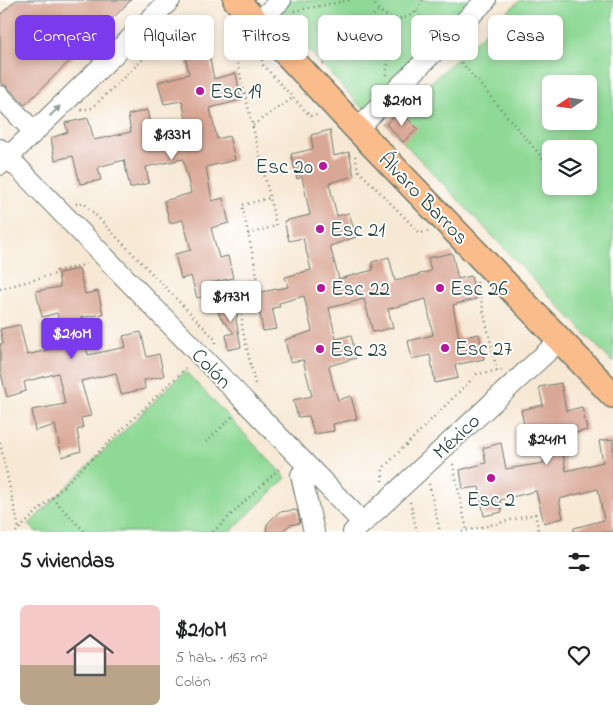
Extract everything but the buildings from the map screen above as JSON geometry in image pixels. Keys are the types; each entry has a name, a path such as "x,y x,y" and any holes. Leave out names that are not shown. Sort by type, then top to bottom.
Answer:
{"main road":[{"name":"Álvaro Barros","path":"293,60 613,395"}],"street":[{"path":"474,7 486,0"},
{"path":"270,15 286,6"},
{"path":"2,159 172,8"},
{"path":"357,129 426,60"},
{"path":"0,96 34,132"},
{"name":"Colón","path":"2,159 57,208 192,362 243,402 287,461 357,528"},
{"name":"Colón","path":"2,159 95,263 131,291 213,368 357,528"},
{"name":"México","path":"357,528 560,340"},
{"path":"301,475 314,532"}],"path":[{"path":"286,6 350,0"},
{"path":"374,0 379,10 385,15"},
{"path":"401,18 416,12 424,0"},
{"path":"50,116 92,108 172,31 172,8"},
{"path":"232,10 253,125 276,226 248,234"},
{"path":"309,77 379,10"},
{"path":"416,12 419,15"},
{"path":"386,76 388,60"},
{"path":"459,60 542,157"},
{"path":"253,125 293,98"},
{"path":"206,442 243,402 242,308 249,306 244,283 258,280 242,205 270,198"},
{"path":"57,208 84,202 215,339 213,368"},
{"path":"0,289 55,274 57,271 95,263"},
{"path":"475,274 497,371"},
{"path":"16,532 192,362"},
{"path":"380,505 383,468 477,374 532,365"},
{"path":"0,443 19,529"},
{"path":"448,443 467,531"},
{"path":"212,532 287,461"},
{"path":"425,465 440,532"},
{"path":"406,483 417,532"},
{"path":"52,498 85,532"},
{"path":"462,532 535,514 539,532"}],"green space":[{"path":"290,0 472,0 458,15 411,15 411,60 414,60 367,109 360,106 308,49 308,15 280,15"},
{"path":"520,0 613,0 613,363 386,124 455,60 478,60 478,39 488,30 488,60 563,60 563,15 504,15"},
{"path":"185,371 286,478 230,532 36,532 29,524"}],"place":[{"name":"Esc 19","path":"200,91"},
{"name":"Esc 20","path":"323,166"},
{"name":"Esc 21","path":"320,229"},
{"name":"Esc 22","path":"321,288"},
{"name":"Esc 26","path":"440,288"},
{"name":"Esc 27","path":"445,348"},
{"name":"Esc 23","path":"320,349"},
{"name":"Esc 2","path":"491,478"}]}
